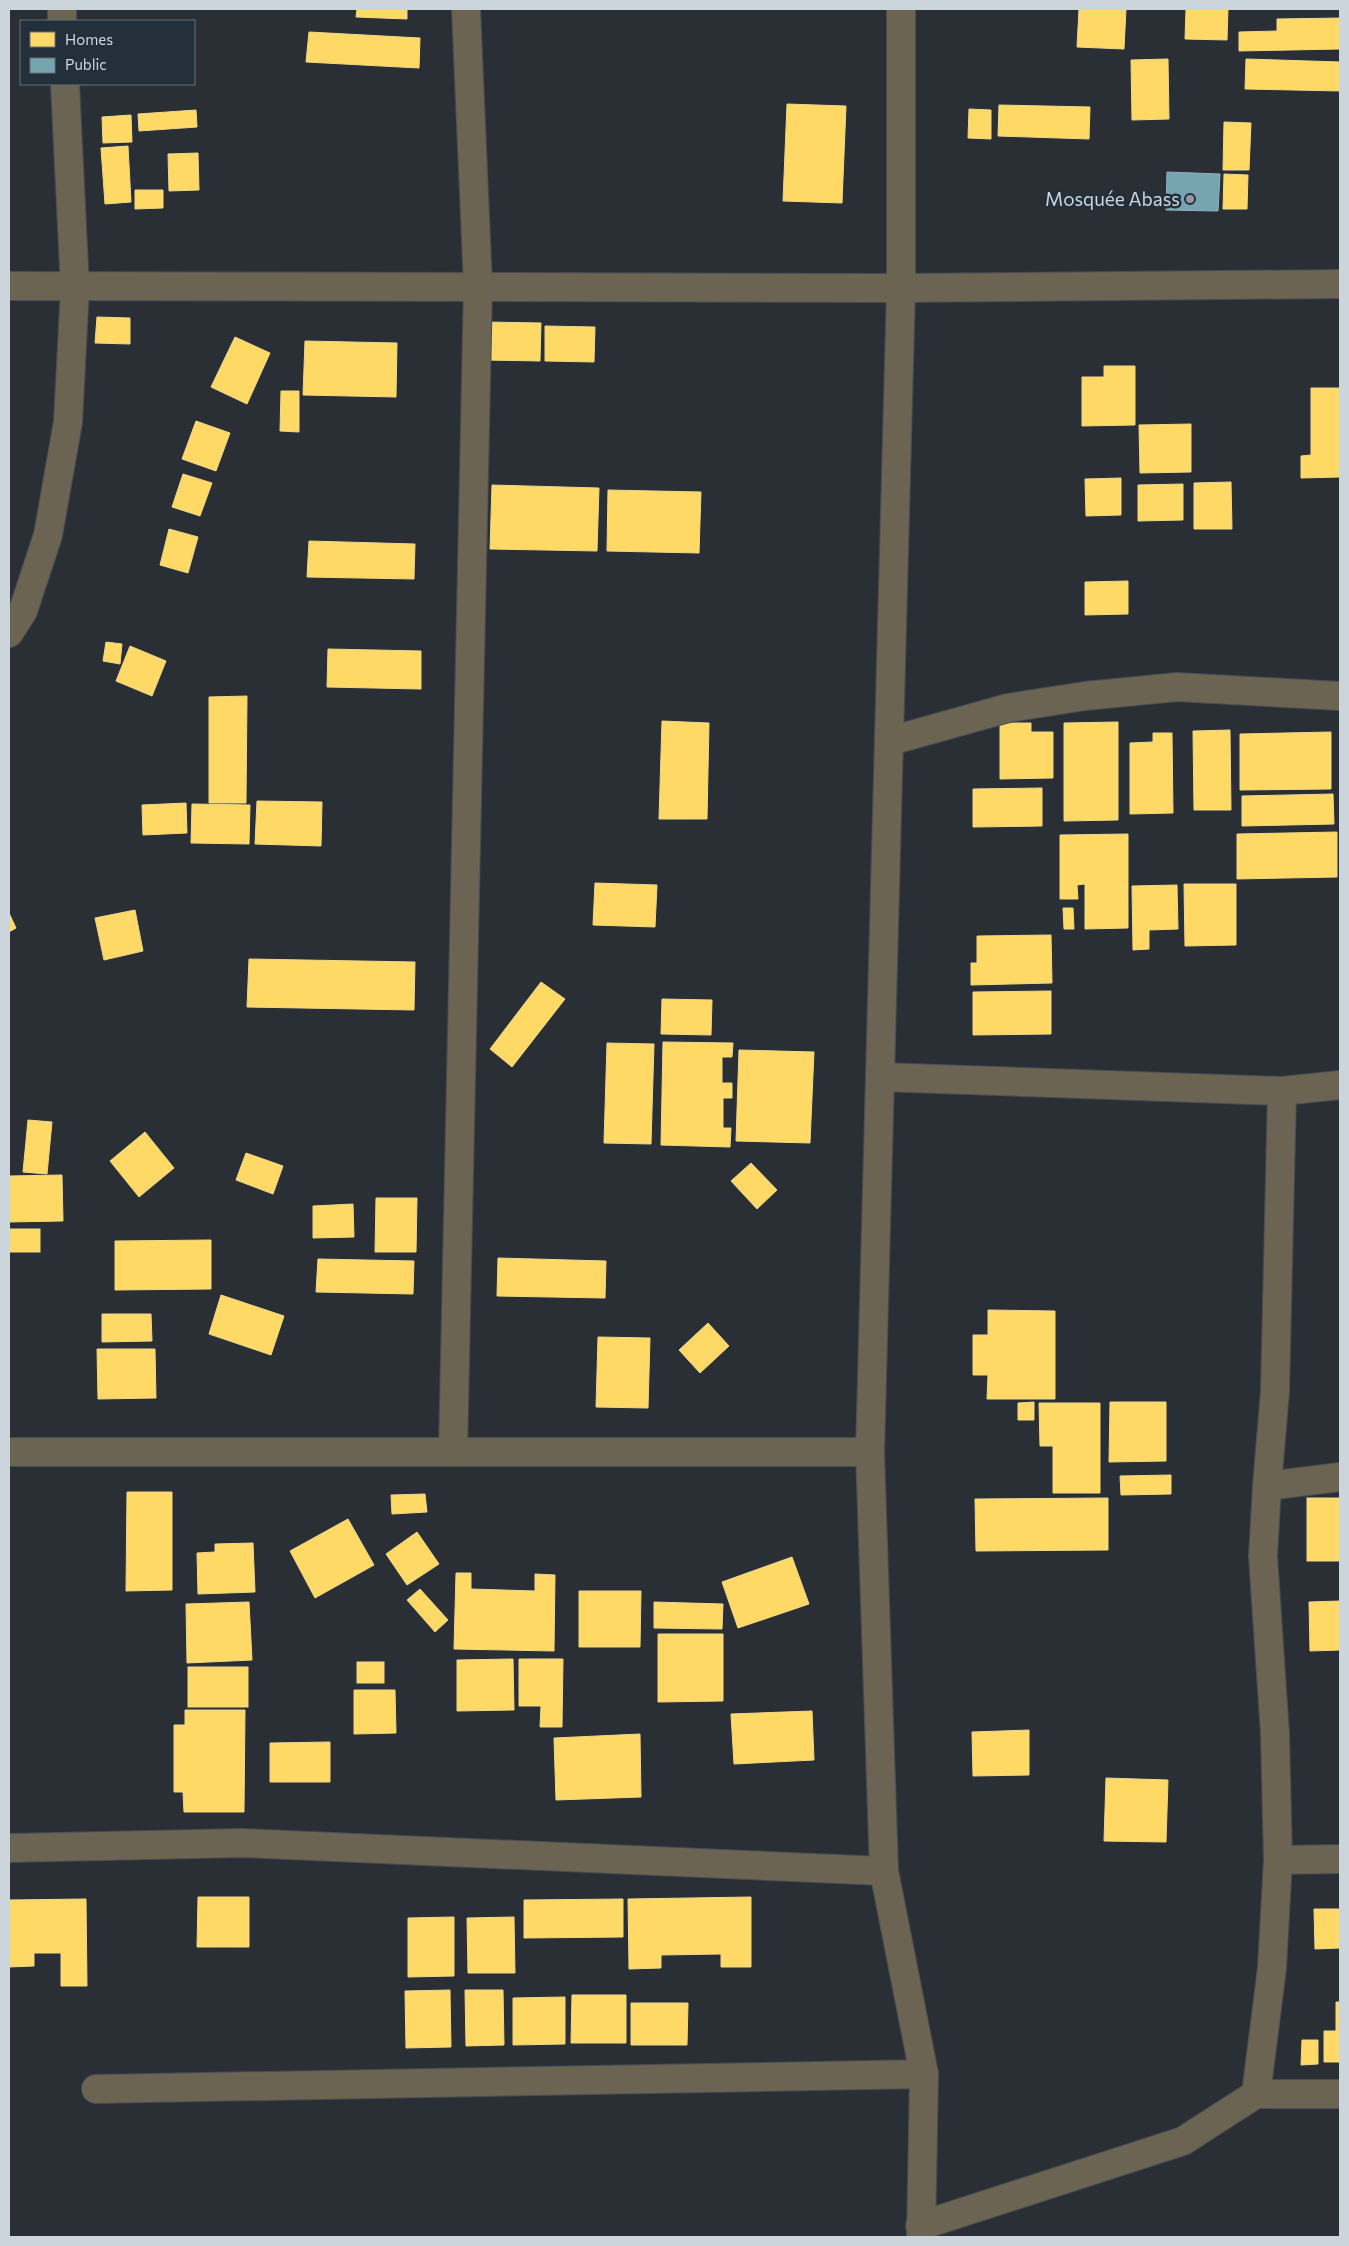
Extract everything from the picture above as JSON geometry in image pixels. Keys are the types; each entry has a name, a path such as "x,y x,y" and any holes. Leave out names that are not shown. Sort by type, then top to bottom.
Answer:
{"street":[{"path":"453,1452 478,286 466,9"},
{"path":"900,9 901,288 870,1452 884,1871 924,2074 921,2232 1183,2141 1256,2094 1340,2094"},
{"path":"9,633 23,611 48,535 68,422 75,288 65,85"},
{"path":"9,286 75,288 478,286 901,288 1340,284"},
{"path":"890,741 1008,708 1085,696 1177,687 1340,696"},
{"path":"880,1077 1282,1091 1340,1086"},
{"path":"1256,2094 1272,1968 1278,1860 1275,1734 1263,1556 1275,1391 1282,1091"},
{"path":"9,1452 870,1452"},
{"path":"1267,1486 1340,1477"},
{"path":"9,1848 242,1842 884,1871"},
{"path":"1278,1860 1340,1859"},
{"path":"96,2089 924,2074"}],"building: Homes":[{"path":"357,9 407,9 407,19 356,17"},
{"path":"1079,9 1126,9 1124,49 1077,47"},
{"path":"1186,9 1228,9 1227,40 1185,39"},
{"path":"1340,18 1340,49 1239,51 1239,32 1277,31 1277,19"},
{"path":"309,32 420,38 419,68 306,62"},
{"path":"1168,59 1169,119 1132,120 1131,60"},
{"path":"1246,59 1340,62 1340,91 1245,89"},
{"path":"787,104 846,106 842,203 783,201"},
{"path":"999,105 1090,107 1089,139 998,136"},
{"path":"969,109 991,110 991,139 968,138"},
{"path":"196,110 197,127 139,131 138,114"},
{"path":"131,115 132,142 103,143 102,117"},
{"path":"1224,122 1251,123 1249,170 1223,170"},
{"path":"128,146 131,202 105,204 101,148"},
{"path":"198,153 199,190 169,191 168,154"},
{"path":"1224,174 1248,175 1247,209 1223,209"},
{"path":"135,190 163,190 163,208 135,209"},
{"path":"97,317 130,318 130,344 95,343"},
{"path":"487,322 541,323 540,361 485,360"},
{"path":"545,326 595,327 594,362 545,361"},
{"path":"235,337 270,353 247,404 211,387"},
{"path":"305,341 397,343 396,397 303,395"},
{"path":"1104,366 1135,366 1135,425 1082,426 1082,377 1104,377"},
{"path":"1311,388 1340,388 1340,477 1301,478 1301,456 1311,455"},
{"path":"281,391 299,391 299,432 280,431"},
{"path":"196,421 230,433 216,471 182,459"},
{"path":"1191,424 1191,472 1140,473 1139,425"},
{"path":"183,474 212,483 200,516 172,507"},
{"path":"1121,478 1121,515 1086,516 1085,479"},
{"path":"1231,482 1232,529 1194,529 1194,483"},
{"path":"1183,484 1183,520 1138,521 1138,485"},
{"path":"492,485 599,488 597,551 490,549"},
{"path":"608,490 701,492 699,553 607,551"},
{"path":"169,529 198,537 188,573 160,565"},
{"path":"309,541 415,544 414,579 307,577"},
{"path":"1128,581 1128,614 1085,615 1085,582"},
{"path":"106,642 122,644 120,664 103,661"},
{"path":"130,646 166,661 152,696 116,681"},
{"path":"328,649 421,651 421,689 327,687"},
{"path":"247,696 246,803 209,803 209,697"},
{"path":"662,721 709,723 707,819 659,819"},
{"path":"1118,722 1118,820 1064,821 1064,723"},
{"path":"1000,723 1031,723 1031,732 1053,732 1053,778 1000,779"},
{"path":"1230,730 1231,810 1194,810 1193,731"},
{"path":"1331,732 1331,789 1240,790 1240,734"},
{"path":"1153,733 1172,733 1173,813 1130,814 1130,743 1153,742"},
{"path":"1042,788 1042,826 973,827 973,789"},
{"path":"1333,794 1334,824 1242,826 1242,796"},
{"path":"257,801 322,802 321,846 255,844"},
{"path":"186,803 187,833 143,835 142,805"},
{"path":"192,804 250,805 249,844 191,843"},
{"path":"1337,832 1337,877 1237,879 1237,834"},
{"path":"1128,834 1128,928 1085,929 1085,884 1077,885 1078,899 1060,899 1060,835"},
{"path":"595,883 657,885 655,927 593,925"},
{"path":"1184,884 1236,884 1236,945 1185,946"},
{"path":"1177,885 1178,929 1149,930 1149,949 1133,950 1132,886"},
{"path":"1063,908 1073,908 1074,929 1064,929"},
{"path":"135,910 143,951 104,960 95,918"},
{"path":"9,913 16,928 9,932"},
{"path":"1051,935 1052,983 971,985 971,963 977,963 977,936"},
{"path":"249,959 415,962 414,1010 247,1007"},
{"path":"541,982 565,999 512,1067 490,1049"},
{"path":"1051,991 1051,1034 973,1035 973,992"},
{"path":"662,999 712,1000 711,1035 661,1034"},
{"path":"663,1042 733,1043 732,1057 722,1057 722,1083 732,1083 732,1098 723,1098 723,1128 731,1128 730,1147 661,1145"},
{"path":"607,1043 654,1044 651,1144 604,1143"},
{"path":"739,1050 814,1052 810,1143 736,1141"},
{"path":"28,1120 52,1122 47,1174 23,1172"},
{"path":"145,1132 174,1168 139,1197 110,1161"},
{"path":"246,1153 283,1166 273,1194 236,1180"},
{"path":"751,1163 777,1190 757,1209 731,1181"},
{"path":"62,1175 63,1221 9,1222 9,1176"},
{"path":"376,1198 417,1198 416,1252 375,1252"},
{"path":"353,1204 354,1237 313,1238 313,1206"},
{"path":"9,1229 40,1229 40,1252 9,1252"},
{"path":"211,1240 211,1289 115,1290 115,1241"},
{"path":"498,1258 606,1261 605,1298 497,1296"},
{"path":"318,1259 414,1261 413,1294 316,1292"},
{"path":"221,1295 284,1316 271,1355 209,1334"},
{"path":"988,1310 1055,1311 1055,1399 987,1399 988,1375 973,1375 973,1335 988,1335"},
{"path":"102,1314 151,1314 152,1341 102,1342"},
{"path":"708,1323 729,1346 700,1373 679,1350"},
{"path":"598,1337 650,1338 648,1408 596,1407"},
{"path":"97,1349 155,1349 156,1398 98,1399"},
{"path":"1034,1402 1034,1420 1018,1420 1018,1403"},
{"path":"1110,1402 1166,1402 1166,1461 1109,1462"},
{"path":"1039,1403 1100,1403 1100,1493 1053,1493 1053,1446 1040,1446"},
{"path":"1171,1475 1171,1494 1121,1495 1120,1476"},
{"path":"127,1492 172,1492 172,1590 126,1591"},
{"path":"425,1494 427,1512 392,1514 391,1495"},
{"path":"1108,1498 1108,1550 976,1551 975,1499"},
{"path":"1307,1498 1340,1498 1340,1561 1307,1561"},
{"path":"348,1519 374,1565 315,1598 290,1551"},
{"path":"417,1532 439,1564 407,1585 386,1554"},
{"path":"253,1543 255,1592 198,1594 197,1553 215,1552 215,1544"},
{"path":"792,1557 809,1604 738,1628 722,1582"},
{"path":"456,1573 471,1573 471,1589 535,1591 535,1574 555,1575 554,1651 454,1649"},
{"path":"420,1589 448,1620 435,1632 407,1600"},
{"path":"579,1591 641,1591 640,1647 579,1647"},
{"path":"1340,1601 1340,1650 1310,1651 1309,1602"},
{"path":"249,1602 252,1660 187,1663 186,1604"},
{"path":"654,1602 723,1604 722,1629 654,1628"},
{"path":"658,1634 723,1634 723,1701 658,1702"},
{"path":"513,1659 514,1710 457,1711 457,1660"},
{"path":"519,1659 563,1659 562,1727 540,1727 541,1706 519,1706"},
{"path":"357,1662 384,1662 384,1683 357,1683"},
{"path":"188,1667 248,1667 248,1707 188,1707"},
{"path":"354,1690 395,1690 396,1733 354,1734"},
{"path":"185,1710 245,1710 244,1812 184,1812 183,1792 174,1792 174,1725 185,1725"},
{"path":"812,1711 814,1760 734,1764 731,1714"},
{"path":"1029,1730 1029,1775 973,1776 972,1732"},
{"path":"640,1734 641,1797 556,1800 554,1738"},
{"path":"330,1742 330,1782 270,1782 270,1743"},
{"path":"1106,1778 1168,1780 1166,1842 1104,1841"},
{"path":"198,1897 249,1897 249,1947 197,1947"},
{"path":"751,1897 751,1967 721,1967 721,1954 661,1955 661,1968 629,1969 628,1899"},
{"path":"86,1899 87,1986 61,1986 61,1953 34,1953 34,1966 9,1967 9,1900"},
{"path":"623,1899 623,1937 524,1938 524,1900"},
{"path":"1314,1909 1340,1909 1340,1948 1315,1949"},
{"path":"454,1917 454,1976 408,1977 408,1918"},
{"path":"514,1917 515,1973 468,1973 467,1918"},
{"path":"450,1990 451,2047 406,2048 405,1991"},
{"path":"465,1990 503,1990 504,2045 466,2046"},
{"path":"572,1995 626,1995 626,2043 571,2043"},
{"path":"565,1997 565,2044 513,2045 513,1998"},
{"path":"1336,2002 1340,2002 1340,2062 1324,2062 1324,2031 1336,2031"},
{"path":"631,2003 688,2003 687,2045 631,2045"},
{"path":"1302,2040 1318,2040 1318,2064 1301,2065"}],"building: Public":[{"path":"1167,172 1220,174 1218,211 1166,210"}],"place":[{"name":"Mosquée Abass","path":"1190,199"}]}
